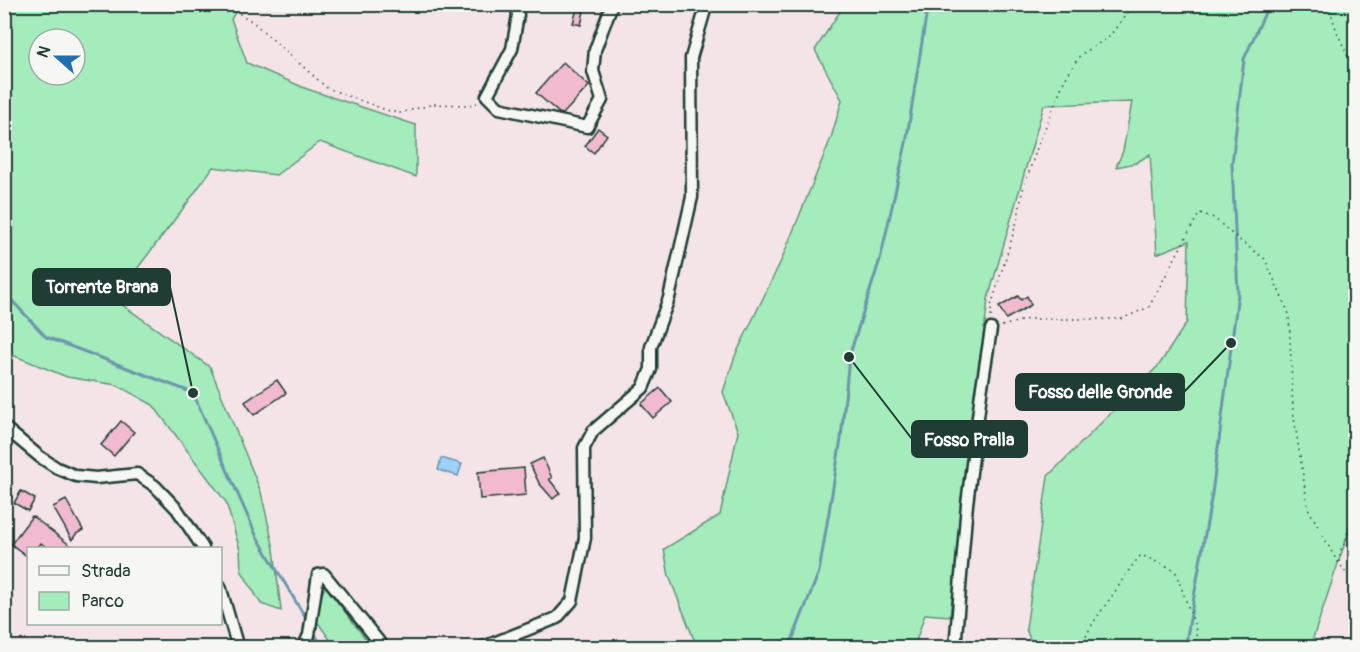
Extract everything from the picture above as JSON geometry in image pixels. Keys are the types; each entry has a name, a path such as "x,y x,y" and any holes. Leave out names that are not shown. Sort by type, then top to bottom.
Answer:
{"street":[{"path":"516,4 518,15 512,49 487,96 499,108 587,127 602,100 593,71 595,50 612,4"},
{"path":"481,648 557,618 572,601 585,538 584,448 593,431 643,388 651,369 651,347 669,298 692,197 691,58 708,4"},
{"path":"955,648 967,504 991,329"},
{"path":"4,427 40,457 76,476 96,478 137,474 155,486 177,508 202,547"},
{"path":"303,648 309,635 318,575 324,574 384,648"},
{"path":"222,593 238,648"}],"path":[{"path":"224,4 253,22 327,88 386,110 400,112 434,104 469,105 489,99"},
{"path":"1134,4 1109,37 1080,56 1064,81 1037,148 1022,194 1018,218 991,306 991,329 1028,319 1121,318 1149,307 1200,213 1214,218 1265,259 1289,314 1293,411 1308,508 1334,556 1346,573 1356,577"},
{"path":"1328,4 1337,32 1356,74"},
{"path":"1352,4 1356,15"},
{"path":"1339,562 1356,500"},
{"path":"1082,648 1086,634 1098,614 1141,555 1175,570 1195,627 1198,648"}],"green space":[{"path":"4,5 240,5 231,19 247,63 307,89 416,125 416,177 320,142 276,175 213,167 114,299 210,367 261,492 274,549 281,611 261,604 241,570 240,550 226,502 153,405 117,385 67,377 5,352"},
{"path":"844,5 1355,5 1355,513 1310,647 1033,647 1026,629 1048,476 1159,365 1187,322 1189,241 1157,254 1150,154 1136,163 1116,167 1123,151 1132,102 1044,105 988,299 950,616 925,614 914,647 697,647 669,576 664,549 720,515 738,432 723,392 735,356 781,261 831,138 842,100 815,50"},
{"path":"325,586 372,647 335,647 314,617"}],"water":[{"path":"441,458 462,464 458,476 438,470"}],"building":[{"path":"577,9 584,11 581,25 573,23"},
{"path":"563,62 589,86 563,114 536,93"},
{"path":"598,128 607,135 594,153 585,146"},
{"path":"1018,296 1021,300 1027,296 1031,305 1006,319 999,307"},
{"path":"277,380 286,393 254,415 245,402"},
{"path":"660,388 672,402 653,418 641,404"},
{"path":"121,421 134,432 114,456 101,445"},
{"path":"543,458 552,478 549,479 560,493 553,499 539,483 530,464"},
{"path":"524,468 526,495 480,499 478,472"},
{"path":"21,491 35,499 28,511 14,503"},
{"path":"66,500 83,530 72,540 53,507"},
{"path":"32,516 72,547 46,547 41,543 38,547 27,547 27,556 11,544"}],"waterway":[{"path":"789,648 819,572 841,439 849,357 881,256 906,143 928,4"},
{"path":"1185,648 1212,494 1238,294 1232,164 1244,59 1269,4"},
{"path":"4,292 46,337 193,393 256,535 308,622"},
{"path":"313,631 323,648"}],"place":[{"name":"Fosso delle Gronde","path":"1231,343"},
{"name":"Fosso Pralla","path":"849,357"},
{"name":"Torrente Brana","path":"193,393"}]}
